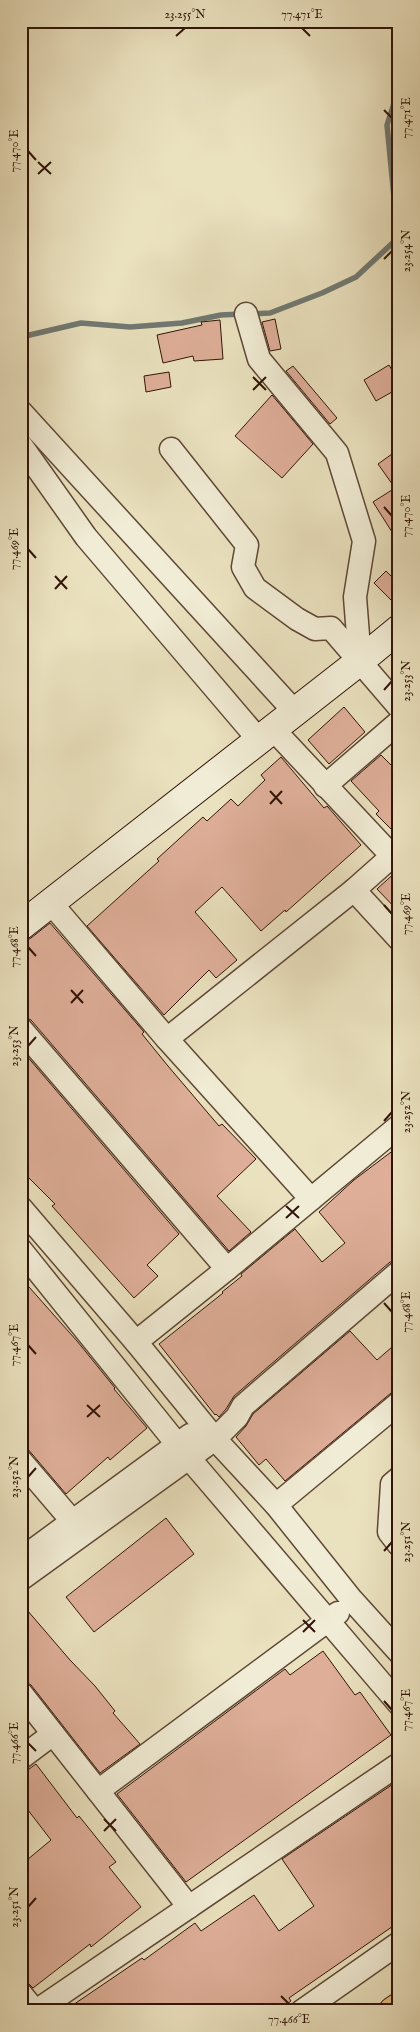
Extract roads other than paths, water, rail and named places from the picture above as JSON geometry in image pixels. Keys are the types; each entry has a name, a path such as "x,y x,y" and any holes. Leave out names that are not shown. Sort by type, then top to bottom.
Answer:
{"main road":[{"path":"393,2011 399,2006"}],"street":[{"path":"246,314 259,359 337,453 364,541 355,597 360,661"},
{"path":"21,412 295,712"},
{"path":"21,445 86,537 266,735 396,853 354,890 167,1039"},
{"path":"171,449 247,545 243,567 255,588 315,629 331,628 399,707"},
{"path":"21,926 399,629"},
{"path":"324,786 399,722"},
{"path":"354,890 399,939"},
{"path":"50,902 167,1039 311,1199"},
{"path":"21,1029 227,1269"},
{"path":"136,1342 399,1126"},
{"path":"21,1208 136,1342 209,1432 280,1510 352,1600 399,1652"},
{"path":"21,1250 183,1450 399,1704"},
{"path":"21,1559 73,1522 209,1432 232,1409 243,1406 399,1272"},
{"path":"257,1538 280,1510 399,1403"},
{"path":"21,1579 183,1450"},
{"path":"21,1461 73,1522"},
{"path":"399,1478 392,1484 389,1532 399,1545"},
{"path":"98,1790 328,1622 352,1600"},
{"path":"21,1693 189,1908"},
{"path":"21,1758 53,1734"},
{"path":"21,1994 36,2011 399,1764"},
{"path":"302,2011 399,1942"}],"waterway":[{"path":"251,314 270,313 322,293 356,277 398,238 387,125 399,88"},
{"path":"21,337 81,323 130,327 182,323 221,315 241,314"}]}
